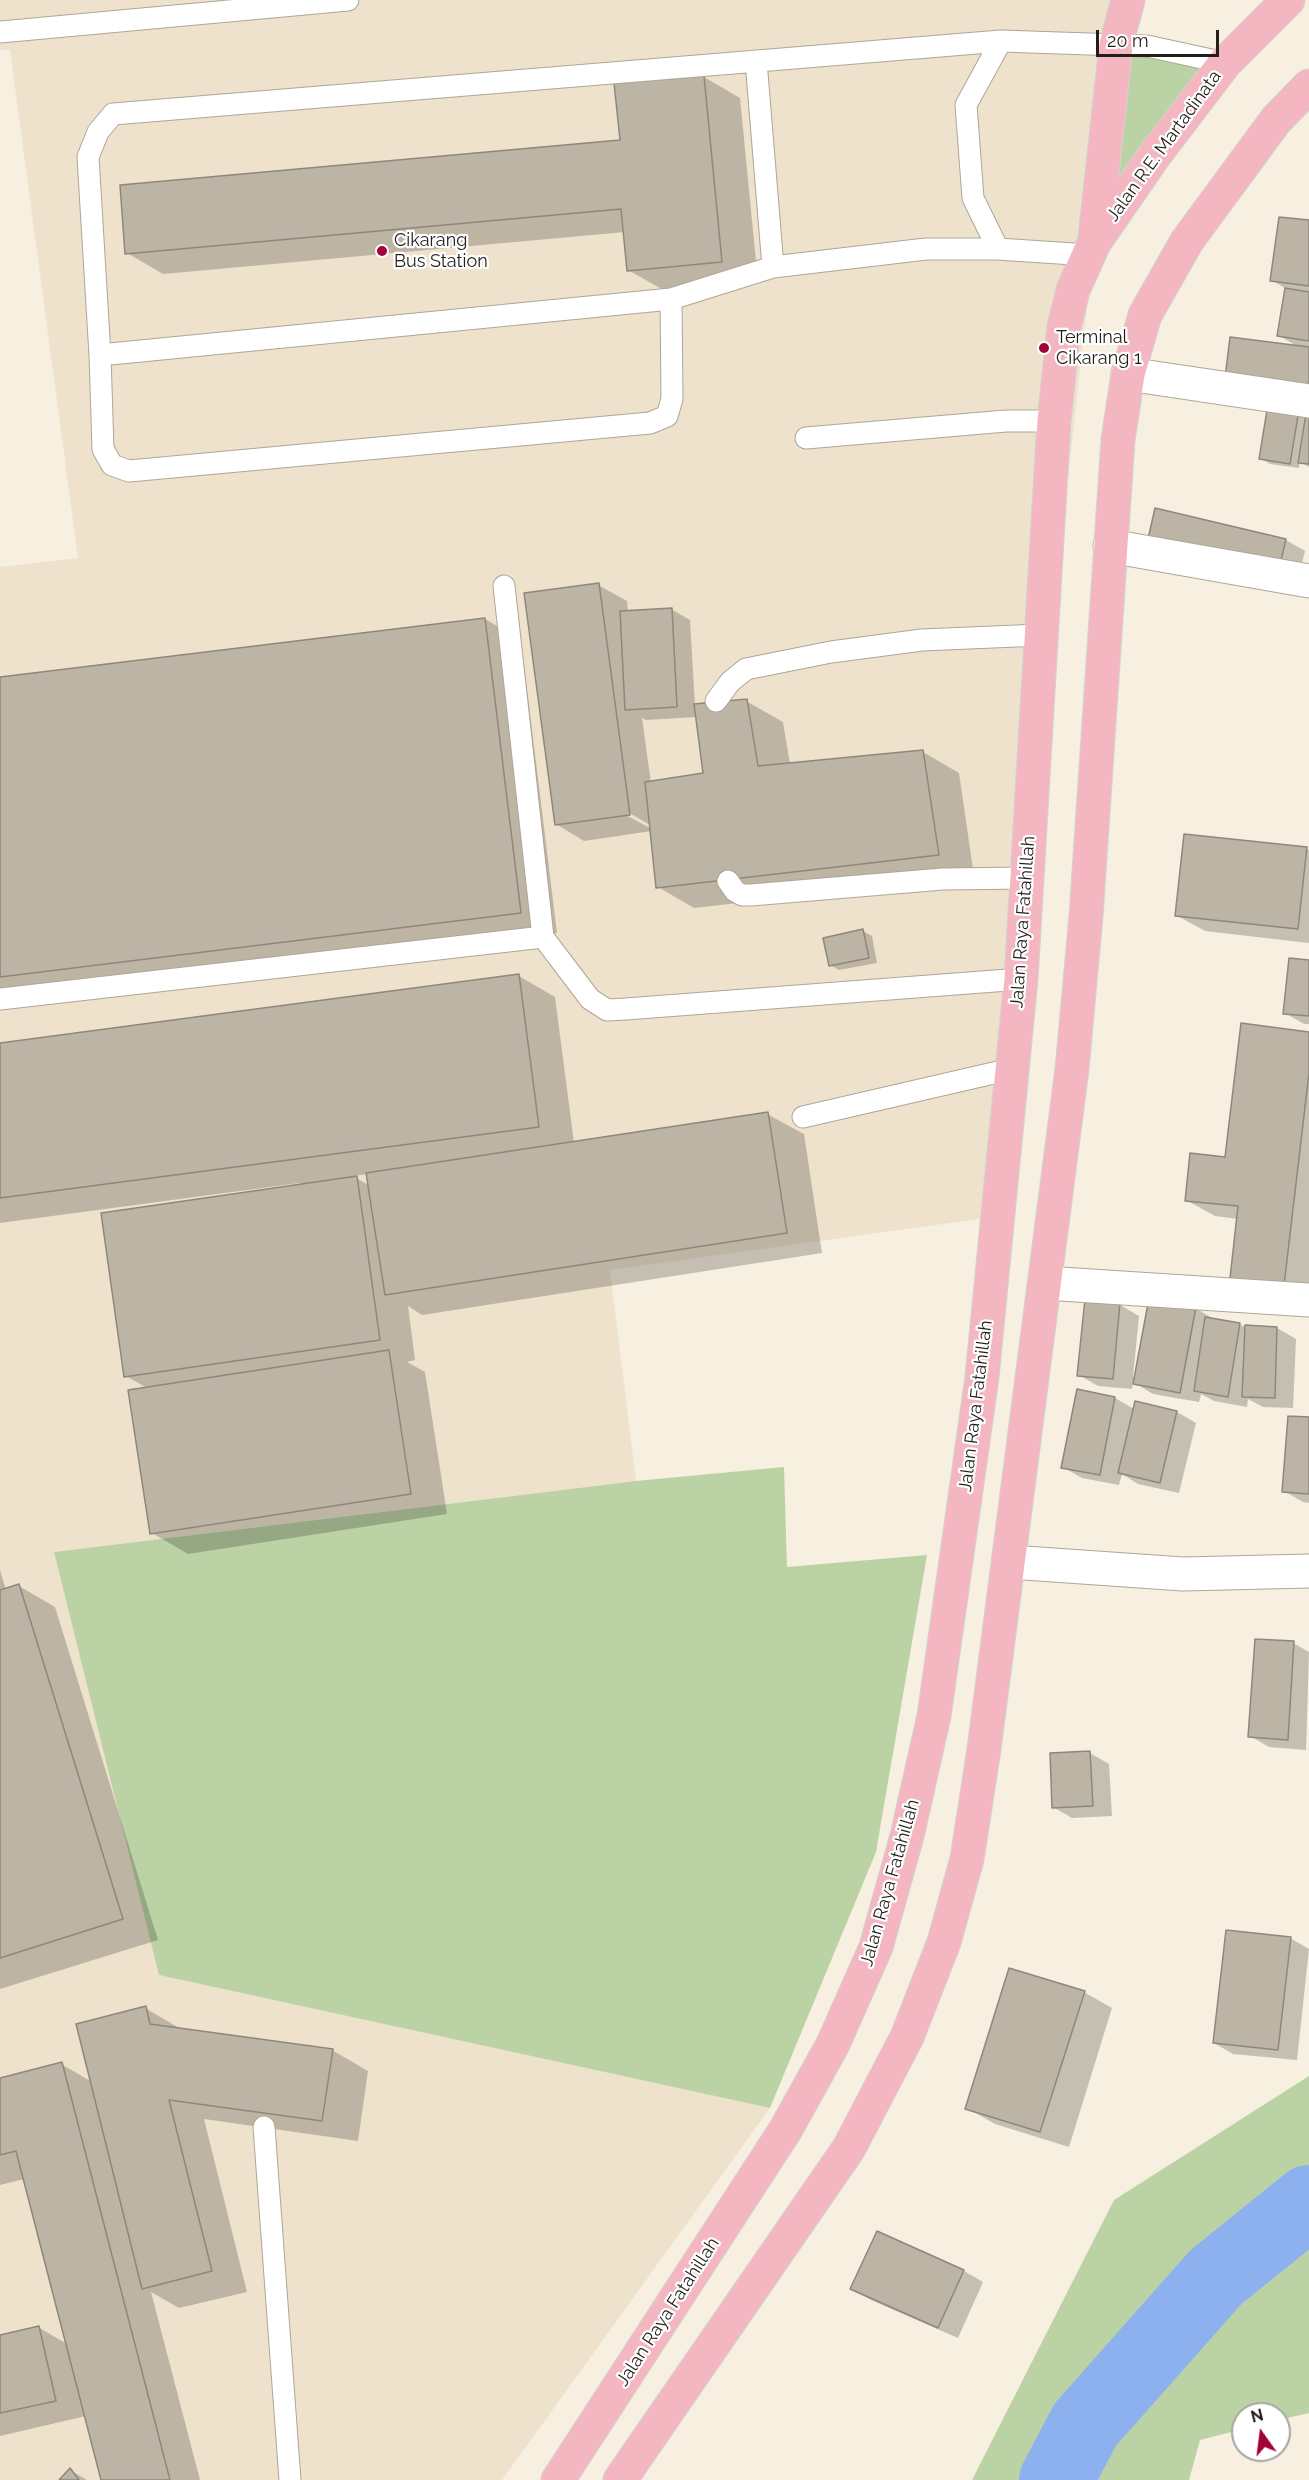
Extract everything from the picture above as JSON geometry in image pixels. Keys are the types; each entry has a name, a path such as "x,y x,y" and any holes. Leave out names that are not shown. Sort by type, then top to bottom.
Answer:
{"highway":[{"path":"1092,249 1116,45 1128,0"},
{"name":"Jalan R.E. Martadinata","path":"1092,249 1154,156 1225,63 1288,0"},
{"path":"620,2480 849,2148 907,2037 944,1942 967,1859 1010,1562 1072,1069 1086,916 1118,440 1128,374 1145,315 1187,241 1276,120 1309,86"},
{"name":"Jalan Raya Fatahillah","path":"558,2480 786,2129 833,2044 876,1947 907,1836 934,1716 982,1377 1021,978 1054,421 1064,327 1073,290 1092,249"}],"street":[{"path":"1128,374 1309,401"},
{"path":"1110,546 1309,581"},
{"path":"1045,1283 1309,1300"},
{"path":"1010,1562 1184,1574 1309,1571"}],"lane":[{"path":"0,32 348,0"},
{"path":"998,249 973,198 966,105 1001,41"},
{"path":"671,299 672,399 667,416 650,423 129,471 112,465 103,449 100,355 88,157 98,132 113,114 1001,41 1147,46 1225,63"},
{"path":"756,61 773,267"},
{"path":"100,355 671,299 773,267 926,249 1092,249"},
{"path":"806,438 1006,421 1054,421"},
{"path":"504,586 543,937 590,999 607,1010 1021,978"},
{"path":"716,701 730,682 746,669 831,652 922,640 1040,635"},
{"path":"728,881 735,891 742,895 751,895 943,879 1028,878"},
{"path":"0,999 543,937"},
{"path":"803,1117 1011,1069"},
{"path":"264,2127 290,2480"}],"shaded area":[{"path":"0,0 1128,0 1116,45 986,1218 610,1270 636,1481 54,1552 160,1975 770,2108 502,2480 0,2480 0,567 78,558 10,50 0,50"}],"green space":[{"path":"1116,45 1225,63 1094,243"},
{"path":"784,1467 787,1567 927,1555 876,1852 770,2108 159,1975 54,1552 636,1481"},
{"path":"1309,2076 1309,2413 1291,2417 1291,2402 1231,2402 1231,2432 1200,2440 1189,2480 972,2480 1114,2200"}],"building":[{"path":"704,76 722,262 627,271 621,209 125,254 120,185 620,140 614,83"},
{"path":"1279,217 1309,220 1309,286 1270,281"},
{"path":"1285,288 1309,292 1309,341 1277,336"},
{"path":"1230,337 1309,347 1309,389 1225,378"},
{"path":"1309,401 1309,464 1298,463"},
{"path":"1268,404 1299,410 1290,464 1259,459"},
{"path":"1155,508 1286,539 1279,569 1148,539"},
{"path":"599,583 630,815 555,825 524,593"},
{"path":"672,608 677,707 625,710 620,611"},
{"path":"485,618 521,913 0,977 0,677"},
{"path":"747,699 758,766 923,750 939,855 656,888 645,782 703,773 694,704"},
{"path":"1184,834 1307,847 1298,929 1175,916"},
{"path":"863,929 869,958 829,966 823,938"},
{"path":"1289,958 1309,960 1309,1016 1283,1014"},
{"path":"519,974 539,1127 0,1198 0,1043"},
{"path":"1241,1023 1309,1032 1309,1073 1283,1294 1229,1287 1238,1206 1185,1201 1190,1153 1225,1157"},
{"path":"768,1112 787,1233 385,1295 366,1173"},
{"path":"357,1176 380,1340 124,1377 101,1213"},
{"path":"1149,1298 1196,1307 1180,1393 1133,1384"},
{"path":"1085,1299 1120,1303 1113,1379 1077,1376"},
{"path":"1205,1317 1240,1323 1228,1397 1194,1391"},
{"path":"1245,1325 1277,1327 1275,1398 1242,1397"},
{"path":"389,1350 411,1494 150,1534 128,1390"},
{"path":"1077,1389 1115,1397 1100,1475 1061,1468"},
{"path":"1135,1401 1177,1411 1160,1483 1118,1473"},
{"path":"1288,1416 1309,1417 1309,1494 1282,1492"},
{"path":"19,1584 123,1919 0,1958 0,1590"},
{"path":"1255,1639 1294,1641 1288,1740 1248,1737"},
{"path":"1090,1751 1093,1806 1052,1808 1050,1753"},
{"path":"1226,1930 1291,1937 1278,2050 1213,2043"},
{"path":"1009,1968 1085,1991 1040,2132 965,2109"},
{"path":"146,2006 150,2024 333,2049 322,2121 169,2100 212,2271 142,2289 76,2024"},
{"path":"62,2062 170,2480 101,2480 16,2151 0,2155 0,2078"},
{"path":"877,2231 964,2270 938,2328 850,2289"},
{"path":"39,2326 56,2401 0,2413 0,2335"},
{"path":"70,2468 79,2480 59,2480"}],"waterway":[{"path":"1056,2480 1085,2425 1216,2277 1309,2202"}],"place":[{"name":"Cikarang Bus Station","path":"382,251"},
{"name":"Terminal Cikarang 1","path":"1044,348"}]}
